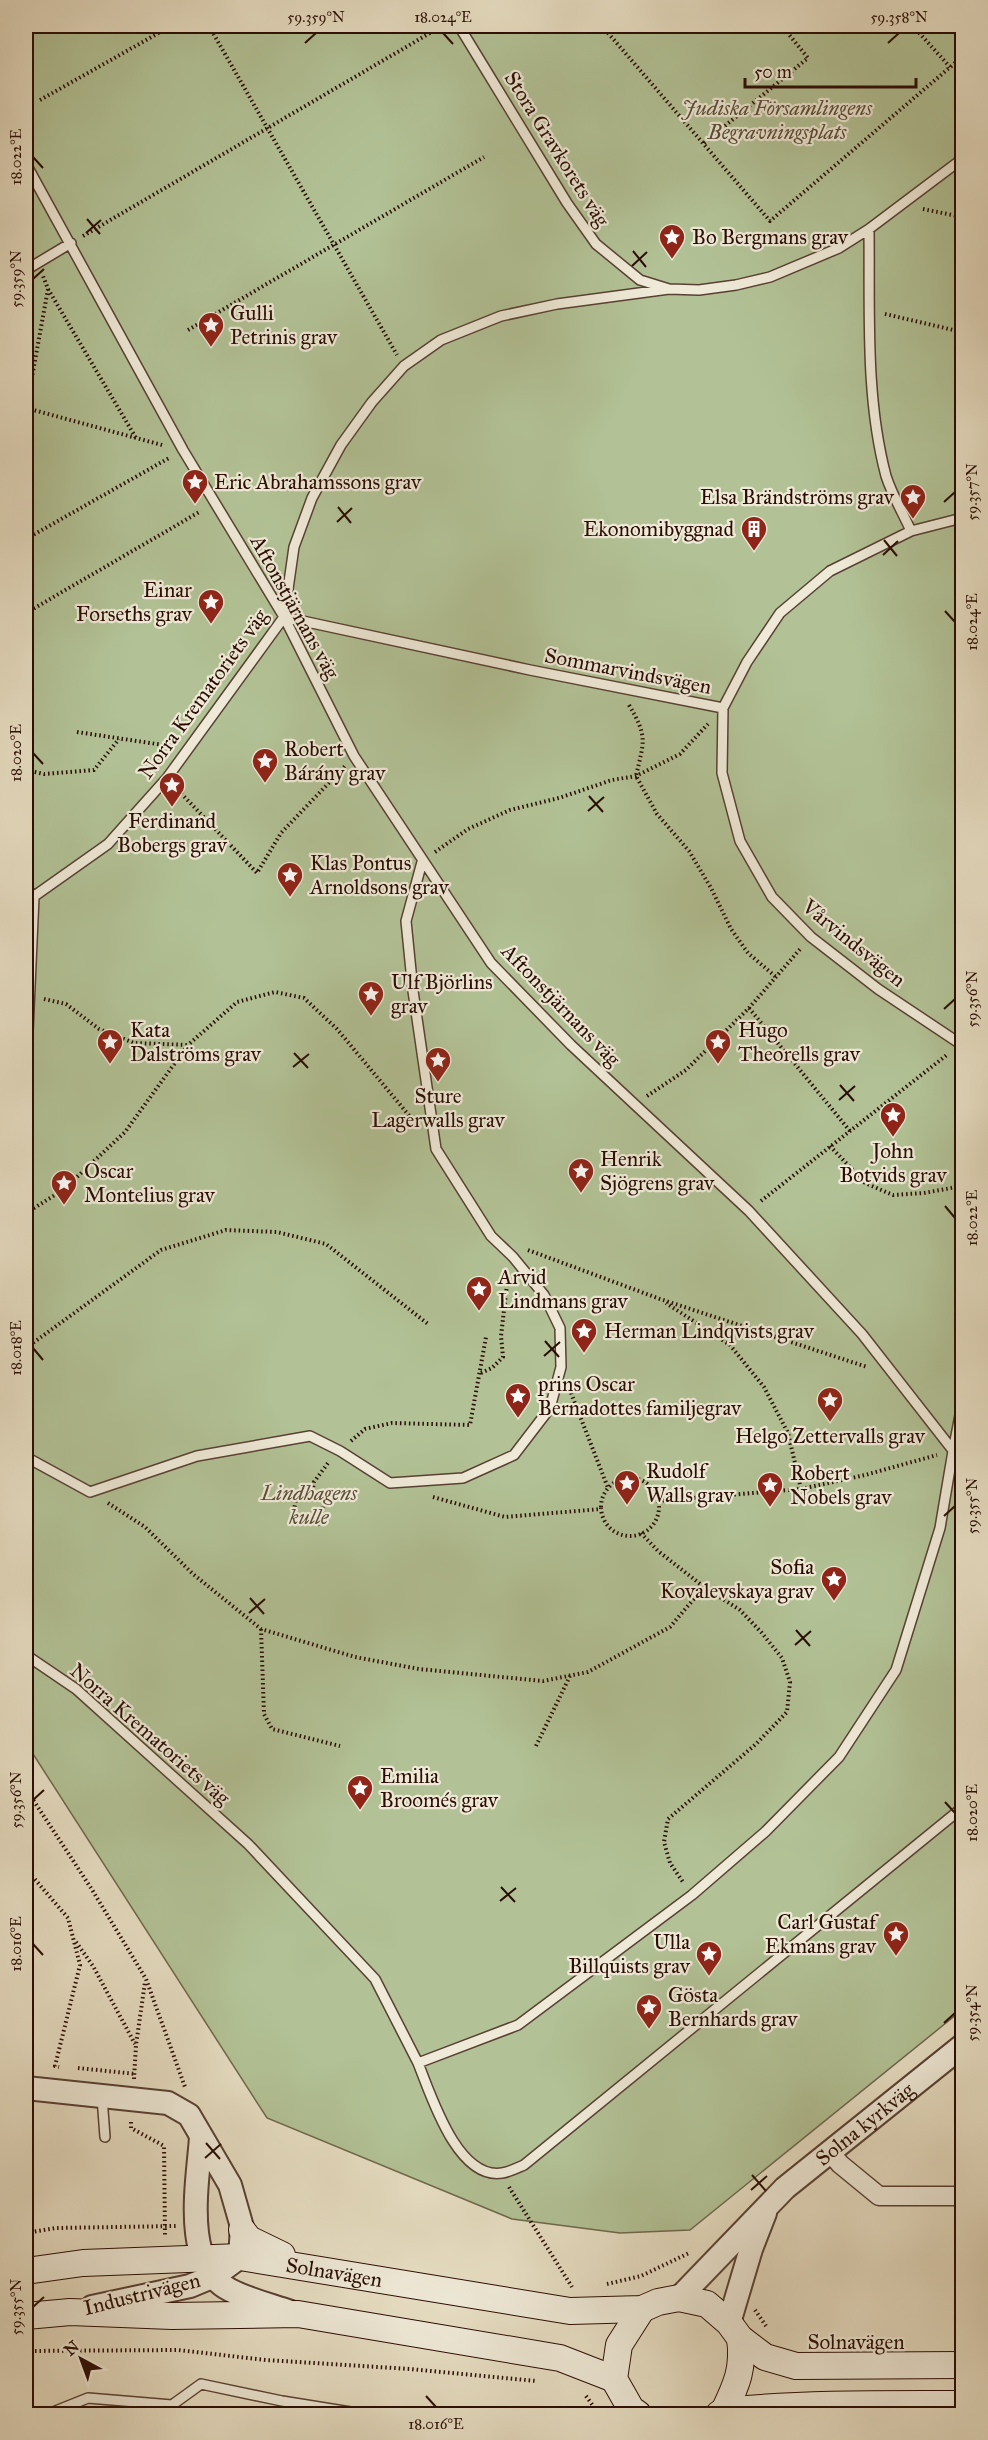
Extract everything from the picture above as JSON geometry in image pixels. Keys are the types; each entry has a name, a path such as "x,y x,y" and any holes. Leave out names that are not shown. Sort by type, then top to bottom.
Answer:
{"main road":[{"path":"242,2230 249,2239 269,2250 294,2261 319,2268"},
{"name":"Solnavägen","path":"26,2271 83,2263 208,2267 240,2257 319,2268 570,2311 642,2309 658,2302 679,2298 707,2304 765,2357 796,2366 963,2365"},
{"path":"633,2413 614,2379 619,2345 642,2309"},
{"path":"26,2316 70,2312 172,2316 298,2314 560,2358 614,2379"},
{"path":"721,2413 738,2384 742,2358 734,2330"},
{"path":"721,2413 779,2406 840,2403 963,2404"}],"street":[{"name":"Solna kyrkväg","path":"679,2298 769,2203 963,2046"},
{"path":"26,2088 168,2103 189,2115 230,2185 242,2230 240,2257"},
{"name":"Industrivägen","path":"201,2137 195,2226 208,2267 229,2290 298,2314"},
{"path":"830,2152 840,2164 879,2196 963,2196"},
{"name":"Solna kyrkväg","path":"734,2330 747,2259 769,2203"},
{"name":"Industrivägen","path":"70,2312 169,2292 208,2267"}],"lane":[{"name":"Stora Gravkorets väg","path":"459,26 567,203 596,244 640,280 669,289 699,290 770,277 839,248 869,229 963,159"},
{"name":"Aftonstjärnans väg","path":"26,164 183,450 284,618 354,756 491,963 634,1105 748,1211 862,1334 952,1451 963,1462"},
{"path":"869,229 871,368 875,425 887,479 911,531"},
{"path":"26,270 71,243"},
{"name":"Norra Krematoriets väg","path":"30,899 108,844 167,778 284,618 294,547 312,498 341,445 372,402 404,366 441,340 501,316 557,304 669,289"},
{"name":"Sommarvindsvägen","path":"284,618 723,708 747,662 780,613 830,571 911,531 963,518"},
{"name":"Vårvindsvägen","path":"723,708 722,773 740,841 772,897 811,937 878,989 962,1044"},
{"path":"26,1457 90,1492 197,1456 310,1436 340,1451 390,1483 463,1478 514,1455 550,1408 561,1367 560,1328 544,1295 513,1257 490,1236 436,1149 413,991 406,921 422,862"},
{"path":"26,888 30,899 26,1076"},
{"path":"418,2063 518,2025 692,1895 765,1832 839,1757 896,1670 940,1528 952,1451 963,1406"},
{"name":"Norra Krematoriets väg","path":"26,1655 76,1689 248,1844 375,1979 418,2063 442,2122 462,2153 479,2169 501,2174"},
{"path":"501,2174 524,2165 963,1808"},
{"path":"102,2095 105,2136"},
{"path":"48,2415 88,2398 173,2410 201,2384 363,2415"},
{"path":"840,2403 868,2415"}],"path":[{"path":"40,100 171,26"},
{"path":"209,26 404,366"},
{"path":"71,243 442,26"},
{"path":"602,26 770,221 963,57"},
{"path":"704,143 808,58 782,26"},
{"path":"913,26 950,67"},
{"path":"188,330 484,157"},
{"path":"902,204 963,217"},
{"path":"38,263 48,289 136,438"},
{"path":"48,289 26,409 183,450"},
{"path":"870,310 963,332"},
{"path":"26,539 183,450"},
{"path":"26,613 215,503"},
{"path":"618,688 641,725 644,740 636,776 657,814 689,851 711,888 731,929 748,953 776,977"},
{"path":"422,862 468,829 510,810 559,798 612,780 636,776 680,754 723,708"},
{"path":"77,732 189,749"},
{"path":"26,770 44,774 94,770 119,739"},
{"path":"167,778 257,873 281,833 354,756"},
{"path":"634,1105 686,1070 749,1008 811,937"},
{"path":"26,1213 63,1190 125,1132 188,1045 237,1002 275,992 304,998 337,1029 436,1149"},
{"path":"29,996 66,1004 99,1029 134,1043 188,1045"},
{"path":"749,1008 849,1131"},
{"path":"748,1211 962,1044"},
{"path":"830,1146 866,1183 893,1195 963,1186"},
{"path":"26,1348 161,1250 226,1230 277,1232 326,1244 428,1324"},
{"path":"490,1236 660,1299 893,1376"},
{"path":"480,1373 492,1368 503,1357 501,1336 506,1283 513,1257"},
{"path":"660,1299 730,1345 764,1387 788,1433 801,1489"},
{"path":"312,1496 314,1482 340,1451 365,1429 392,1423 470,1425 486,1337"},
{"path":"561,1367 608,1488"},
{"path":"658,1501 801,1489 865,1475 952,1451"},
{"path":"623,1478 641,1480 649,1485 658,1501 655,1520 650,1528 641,1533 623,1535 614,1531 603,1518 601,1509 603,1494 623,1478"},
{"path":"90,1492 145,1527 193,1574 261,1629 355,1657 419,1670 543,1681 588,1672 670,1627 704,1587"},
{"path":"297,1494 312,1496 324,1498 320,1524 292,1520 297,1494"},
{"path":"430,1496 505,1517 601,1509"},
{"path":"641,1533 658,1551 704,1587 740,1610 782,1658 790,1682 787,1712 756,1744 668,1819 664,1842 670,1863 692,1895"},
{"path":"261,1629 264,1714 272,1729 340,1746"},
{"path":"536,1746 570,1676"},
{"path":"26,1789 92,1888 146,1979 186,2090 175,2086"},
{"path":"26,1869 68,1918 80,1965 55,2066 145,2077"},
{"path":"74,1938 93,1966 136,2045"},
{"path":"134,2080 136,2045 146,1979"},
{"path":"26,2233 56,2228 167,2226 164,2146 131,2128"},
{"path":"501,2174 573,2289"},
{"path":"603,2284 641,2276 692,2252"},
{"path":"563,2290 583,2287"},
{"path":"753,2306 771,2332"},
{"path":"26,2351 178,2350 266,2360 410,2369 545,2382"},
{"path":"579,2391 587,2397 599,2415"}],"green space":[{"path":"26,26 962,26 962,2010 690,2230 620,2233 512,2219 267,2118 26,1743"}],"place":[{"name":"Bo Bergmans grav","path":"672,260"},
{"name":"Gulli Petrinis grav","path":"211,348"},
{"name":"Eric Abrahamssons grav","path":"195,505"},
{"name":"Elsa Brändströms grav","path":"913,520"},
{"name":"Ekonomibyggnad","path":"754,552"},
{"name":"Einar Forseths grav","path":"211,625"},
{"name":"Robert Bárány grav","path":"265,784"},
{"name":"Ferdinand Bobergs grav","path":"172,808"},
{"name":"Klas Pontus Arnoldsons grav","path":"290,898"},
{"name":"Ulf Björlins grav","path":"371,1017"},
{"name":"Kata Dalströms grav","path":"110,1065"},
{"name":"Hugo Theorells grav","path":"718,1065"},
{"name":"Sture Lagerwalls grav","path":"438,1083"},
{"name":"John Botvids grav","path":"893,1138"},
{"name":"Henrik Sjögrens grav","path":"581,1194"},
{"name":"Oscar Montelius grav","path":"64,1206"},
{"name":"Arvid Lindmans grav","path":"479,1312"},
{"name":"Herman Lindqvists grav","path":"584,1354"},
{"name":"prins Oscar Bernadottes familjegrav","path":"518,1419"},
{"name":"Helgo Zettervalls grav","path":"830,1423"},
{"name":"Rudolf Walls grav","path":"627,1506"},
{"name":"Robert Nobels grav","path":"770,1508"},
{"name":"Sofia Kovalevskaya grav","path":"834,1602"},
{"name":"Emilia Broomés grav","path":"360,1811"},
{"name":"Carl Gustaf Ekmans grav","path":"896,1957"},
{"name":"Ulla Billquists grav","path":"709,1977"},
{"name":"Gösta Bernhards grav","path":"649,2030"}],"park label":[{"name":"Judiska Församlingens Begravningsplats","path":"777,120"},
{"name":"Lindhagens kulle","path":"309,1505"}]}
